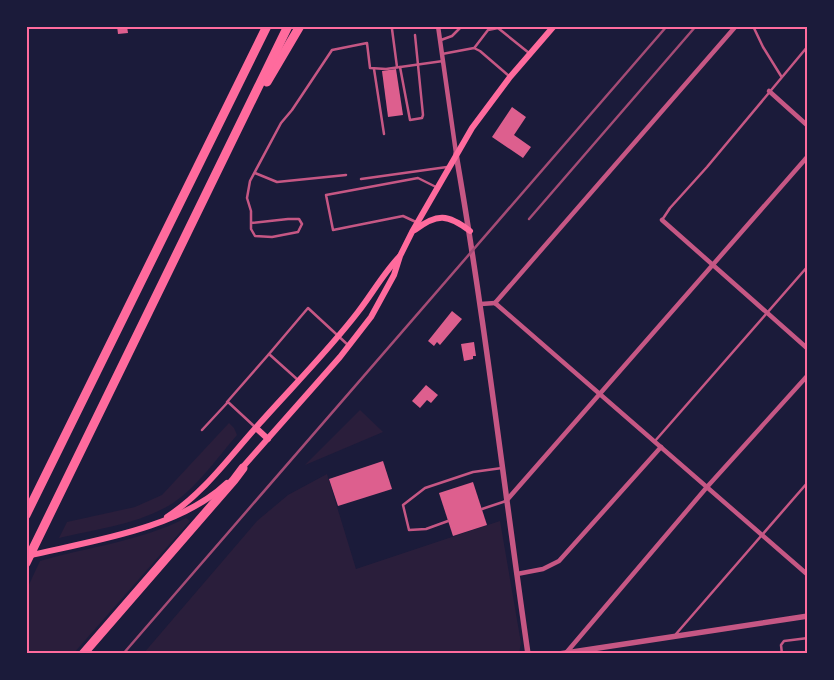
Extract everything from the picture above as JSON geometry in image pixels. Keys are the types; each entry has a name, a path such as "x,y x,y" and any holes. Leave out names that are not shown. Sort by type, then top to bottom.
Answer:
{"highway":[{"path":"220,120 261,26"},
{"path":"26,514 267,26"},
{"path":"26,564 288,26"},
{"path":"237,131 300,26"},
{"path":"83,654 243,468"}],"main road":[{"path":"26,557 128,532 182,514 219,490 243,468 349,346 371,317 384,296 400,256 417,222 456,154 491,101 554,26"},
{"path":"412,232 428,221 446,218 457,221 470,231"},
{"path":"159,522 180,508 201,490 338,336 371,295 388,268 400,256"},
{"path":"256,428 268,439"}],"street":[{"path":"438,26 456,154 481,304 528,654"},
{"path":"481,304 495,303 736,26"},
{"path":"769,91 808,126"},
{"path":"506,501 808,156"},
{"path":"662,220 808,350"},
{"path":"495,303 808,575"},
{"path":"566,653 707,487 808,375"},
{"path":"517,574 543,569 559,561 661,446"},
{"path":"559,654 808,616"}],"lane":[{"path":"440,40 452,36 462,26"},
{"path":"753,26 781,76"},
{"path":"474,48 488,30 498,28 530,54"},
{"path":"392,29 410,120 418,120 423,115 415,35"},
{"path":"251,223 300,219 302,224 298,232 272,237 255,236 251,230 251,223 251,210 247,198 250,181 281,122 292,110 332,50 367,43 370,68 399,67 443,61"},
{"path":"662,220 670,208 808,46"},
{"path":"442,54 474,48 480,50 510,77"},
{"path":"374,68 384,134"},
{"path":"360,179 449,167"},
{"path":"255,173 277,182 346,175"},
{"path":"417,222 403,216 333,230 326,195 418,178 437,188"},
{"path":"655,442 808,266"},
{"path":"202,430 308,308 349,346"},
{"path":"269,354 298,380"},
{"path":"226,403 228,402 256,428"},
{"path":"448,521 426,528 409,530 403,505 424,488 473,472 502,468"},
{"path":"673,638 808,482"},
{"path":"482,509 506,501"},
{"path":"782,654 781,645 784,641 807,638 808,647"}],"shaded area":[{"path":"360,410 383,432 305,465"},
{"path":"229,423 237,435 199,480 173,503 132,521 59,538 67,522 135,507 162,495"},
{"path":"327,474 356,569 500,521 521,643 519,653 143,654 257,521 288,495"},
{"path":"186,518 190,521 73,654 26,654 26,591 40,561 133,538"}],"building":[{"path":"117,26 127,26 128,33 118,34"},
{"path":"396,69 403,115 388,117 382,71"},
{"path":"512,107 526,117 514,135 531,147 523,158 492,137"},
{"path":"452,311 462,319 440,345 437,342 434,346 428,341"},
{"path":"474,342 476,356 473,356 473,359 464,361 461,344"},
{"path":"426,385 438,395 431,403 427,400 420,408 412,401"},
{"path":"383,461 392,489 338,506 329,479"},
{"path":"473,482 487,525 453,536 439,493"}],"railway":[{"path":"123,654 667,26"},
{"path":"529,219 696,26"}]}
